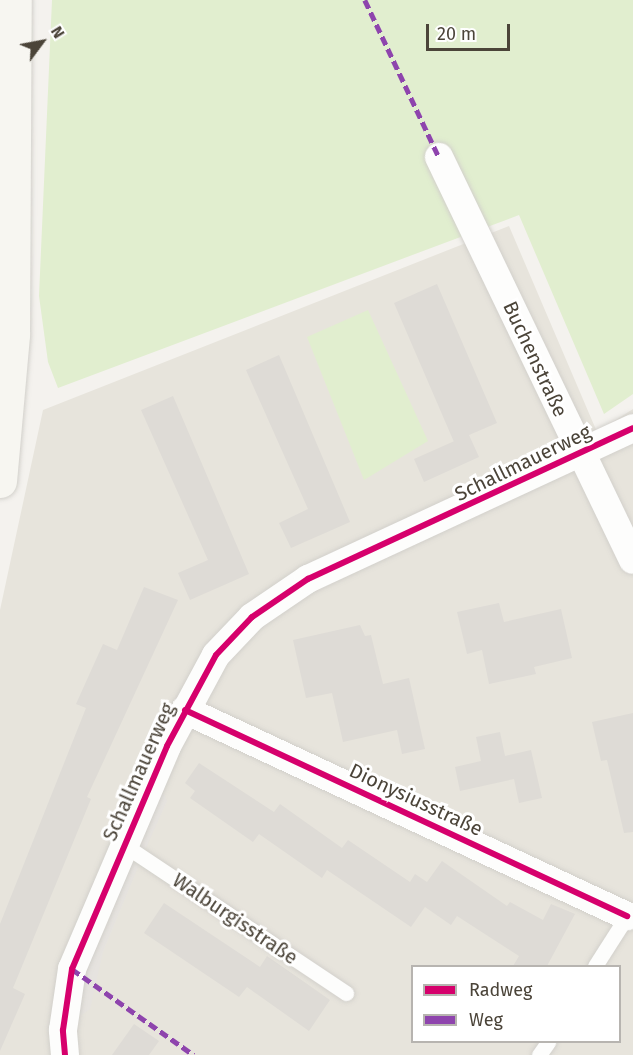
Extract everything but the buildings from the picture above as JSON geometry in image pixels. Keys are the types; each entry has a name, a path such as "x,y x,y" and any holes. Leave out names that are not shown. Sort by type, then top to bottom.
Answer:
{"main road":[{"path":"0,481 13,334 15,0"}],"street":[{"name":"Buchenstraße","path":"439,157 579,454 633,560"},
{"name":"Schallmauerweg","path":"65,1055 63,1030 72,969 124,845 185,710 216,655 280,595 354,554 484,501 633,428"},
{"name":"Dionysiusstraße","path":"185,710 630,918"}],"lane":[{"name":"Walburgisstraße","path":"124,845 346,993"},
{"path":"596,965 630,918"}],"shaded area":[{"path":"509,226 597,432 633,409 633,1055 0,1055 0,610 43,410"},
{"path":"161,788 167,801 145,850 136,846"},
{"path":"129,861 139,865 103,952 90,1009 77,1018 87,967"}],"green space":[{"path":"52,0 633,0 633,394 604,414 519,215 58,388 48,362 39,296"},
{"path":"368,310 428,441 364,480 307,337"}],"marked path":[{"path":"365,0 439,157"},
{"path":"72,969 194,1055"}],"cycle path":[{"path":"65,1055 63,1030 72,969 167,746 216,655 252,617 308,579 633,428"},
{"path":"185,710 627,916"}]}
